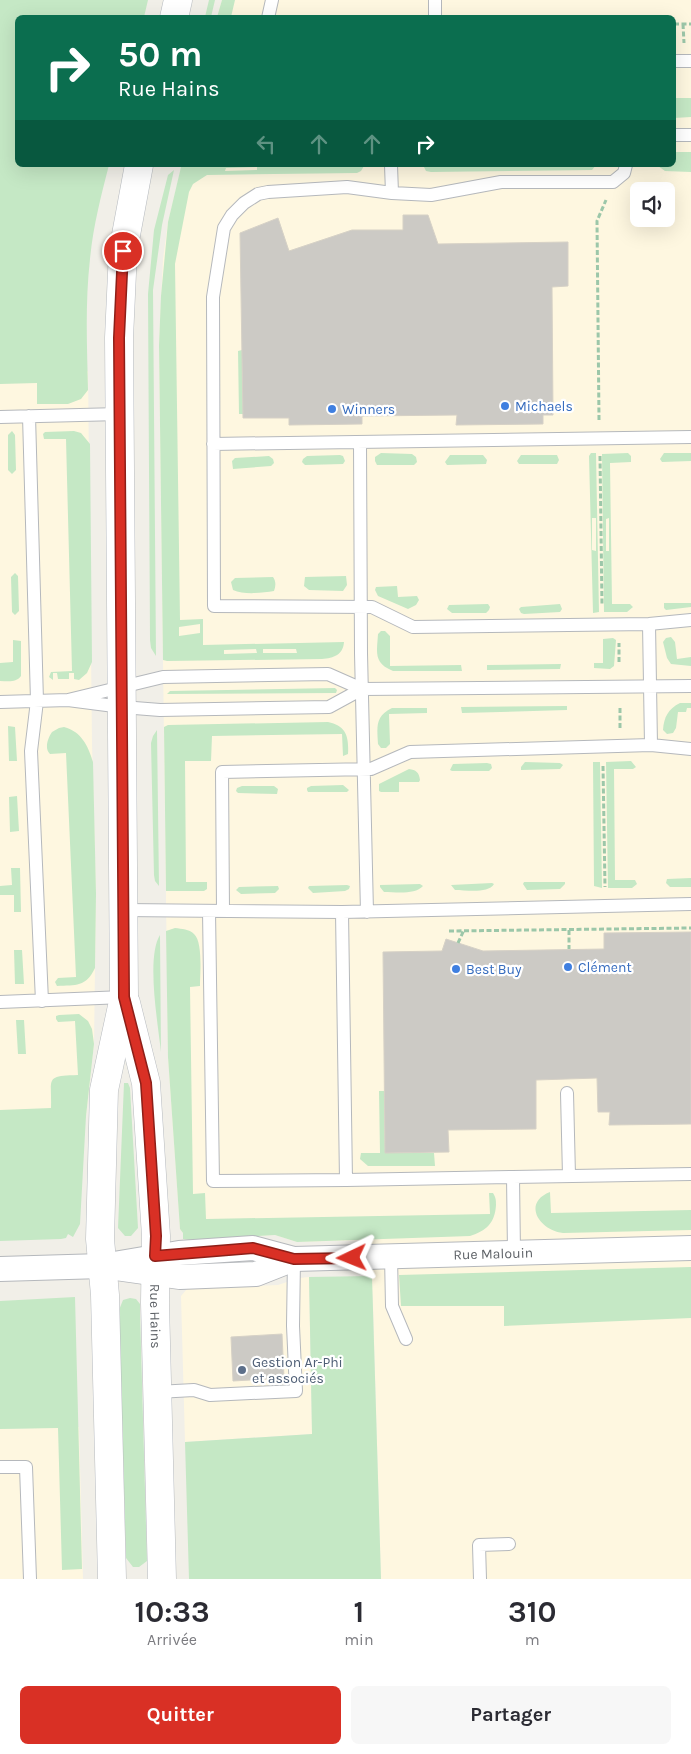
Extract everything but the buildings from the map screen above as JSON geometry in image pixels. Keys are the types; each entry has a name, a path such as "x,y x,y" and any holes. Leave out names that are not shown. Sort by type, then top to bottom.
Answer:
{"street":[{"path":"175,15 178,0"},
{"name":"Rue Hains","path":"112,1579 105,1295 100,1228 104,1090 124,997 120,280 126,228 139,167"},
{"name":"Rue Hains","path":"124,997 146,1083 156,1236 154,1294 162,1579"},
{"name":"Rue Malouin","path":"0,1269 155,1265 180,1277 256,1274 294,1259 691,1248"}],"lane":[{"path":"269,15 272,0"},
{"path":"435,0 435,15"},
{"path":"676,61 691,61"},
{"path":"676,135 691,135"},
{"path":"391,167 392,193"},
{"path":"626,167 624,173 613,182 501,182 431,195 392,193 347,187 268,192 251,198 232,215 224,228 212,300 214,606 372,607 413,627 649,624 691,620"},
{"path":"0,417 120,414"},
{"path":"28,416 37,701 32,751 42,1000"},
{"path":"213,444 691,437"},
{"path":"360,442 362,769 366,912"},
{"path":"649,624 651,745"},
{"path":"68,700 122,697 163,676 328,674 362,689 691,686"},
{"path":"0,702 122,697 160,710 329,707 362,689"},
{"path":"223,911 222,772 371,769 410,752 651,745 691,749"},
{"path":"123,910 366,912 691,904"},
{"path":"209,911 212,1181 691,1174"},
{"path":"342,912 346,1180"},
{"path":"0,1002 124,997"},
{"path":"567,1093 570,1176"},
{"path":"513,1177 514,1253"},
{"path":"391,1256 392,1306 406,1339"},
{"path":"157,1392 194,1390 210,1395 296,1391 293,1326 294,1259"},
{"path":"0,1467 26,1467 30,1579"},
{"path":"480,1579 479,1544 508,1544"}],"path":[{"path":"676,24 691,24"},
{"path":"599,421 597,221 613,182"},
{"path":"600,454 602,613"},
{"path":"619,641 619,662"},
{"path":"620,708 620,734"},
{"path":"603,762 605,888"},
{"path":"445,932 691,928"},
{"path":"569,930 569,949"},
{"path":"458,943 464,931"}],"shaded area":[{"path":"222,0 691,0 691,1579 381,1579 373,1306 369,1240 297,1242 275,1235 183,1239 183,1233 180,1229 168,1057 159,345 163,259 168,222 182,167 676,167 676,15 218,15"},
{"path":"88,371 92,744 96,894 94,1044 86,1116 0,1120 0,373"},
{"path":"309,1277 312,1434 185,1442 181,1296 187,1289 278,1285 299,1278"},
{"path":"79,1427 83,1579 0,1579 0,1429"}],"green space":[{"path":"0,0 148,0 144,15 15,15 15,167 108,167 95,223 88,275 88,390 81,399 68,404 37,404 37,383 0,384"},
{"path":"209,0 215,0 211,15 205,15"},
{"path":"222,0 235,0 231,15 218,15"},
{"path":"676,98 691,98 691,117 676,118"},
{"path":"676,152 691,152 691,172 665,171 659,167 676,167"},
{"path":"181,167 257,167 363,167 357,173 207,175 193,184 189,192 175,264 180,620 203,619 203,645 344,642 340,653 330,658 163,660 159,345 161,296 168,222","holes":["257,167 257,170 225,171 226,168","200,624 200,633 179,636 179,627","256,649 257,653 224,654 224,650","263,649 296,649 297,653 263,653"]},
{"path":"424,167 594,167 592,170 426,171"},
{"path":"174,170 162,225 153,290 156,656 151,648 150,640 148,294 154,230 168,175"},
{"path":"242,350 243,414 239,414 238,351"},
{"path":"12,431 15,435 16,470 12,474 8,470 8,435"},
{"path":"74,431 81,433 90,444 92,662 87,673 79,680 74,679 74,673 69,673 69,679 58,679 57,673 53,673 53,680 49,677 51,672 72,671 66,439 44,439 43,434 45,432"},
{"path":"381,453 412,454 416,457 417,462 414,465 377,465 375,457"},
{"path":"591,453 596,453 599,612 593,613 589,456","holes":["592,518 596,518 596,551 592,550"]},
{"path":"628,453 631,456 631,462 610,463 612,604 630,604 633,607 627,612 604,612 602,454","holes":["609,518 609,551 606,551 606,519"]},
{"path":"664,453 691,453 691,461 662,462 660,459"},
{"path":"450,455 483,455 487,460 486,464 447,465 445,462"},
{"path":"521,455 557,455 559,460 557,464 519,464 517,461"},
{"path":"269,456 273,459 274,463 271,466 233,469 232,461 235,458"},
{"path":"307,456 343,456 345,461 343,464 305,465 302,462"},
{"path":"15,573 18,576 19,611 15,615 12,612 11,577"},
{"path":"346,576 347,585 343,591 309,590 304,586 305,577"},
{"path":"273,577 275,580 274,591 237,592 233,590 231,582 235,578"},
{"path":"397,586 398,597 417,596 419,600 416,605 408,609 378,596 375,590 376,587"},
{"path":"664,603 691,603 691,607 666,610"},
{"path":"488,604 490,607 486,613 452,613 447,609 449,605"},
{"path":"560,604 562,609 560,612 524,614 519,609 521,607"},
{"path":"381,631 385,631 390,636 390,666 461,665 462,671 393,671 379,661 377,646 378,634"},
{"path":"671,637 675,642 677,659 691,657 691,666 671,664 667,658 663,642 666,638"},
{"path":"613,638 616,640 614,666 610,669 594,668 594,663 603,663 603,639"},
{"path":"13,640 21,641 21,676 14,681 0,681 0,663 13,662"},
{"path":"561,664 560,669 487,670 487,665"},
{"path":"335,688 337,690 336,693 167,694 170,691"},
{"path":"680,703 691,703 691,708 687,708 686,712 678,712 676,728 673,733 667,734 663,730 664,721 672,708"},
{"path":"567,706 567,710 462,713 461,707"},
{"path":"392,708 427,708 427,713 389,714 390,744 386,748 381,748 378,744 378,723 382,715"},
{"path":"328,722 343,729 348,742 348,754 343,756 342,734 212,736 211,761 185,761 186,882 207,882 207,889 204,891 166,891 164,727 168,725"},
{"path":"8,726 15,727 17,761 9,761"},
{"path":"64,727 80,736 89,750 93,762 96,894 95,968 88,979 80,984 57,986 55,982 58,978 76,977 66,753 50,754 47,746 52,732"},
{"path":"157,730 159,886 155,881 154,875 151,743"},
{"path":"631,761 636,767 633,769 614,769 615,880 635,880 637,884 632,888 608,888 606,762"},
{"path":"525,762 560,763 563,765 560,769 521,770"},
{"path":"593,762 600,762 602,888 594,886"},
{"path":"453,764 491,764 492,768 489,771 450,770"},
{"path":"409,769 418,773 419,782 399,782 399,792 379,791 379,784"},
{"path":"343,785 349,790 347,792 308,792 307,790 311,786"},
{"path":"242,786 274,786 278,789 277,794 238,793 236,791 237,788"},
{"path":"17,796 19,831 10,832 9,797"},
{"path":"11,868 20,868 21,912 14,912 14,895 0,895 0,886 12,885"},
{"path":"691,878 691,887 670,887 666,883 667,879"},
{"path":"524,882 565,882 565,884 560,889 527,890 523,884"},
{"path":"420,884 423,886 420,889 405,892 384,892 380,887 380,885"},
{"path":"494,884 487,889 476,891 455,890 451,885"},
{"path":"278,886 279,889 275,893 241,894 236,890 239,887"},
{"path":"309,886 350,886 349,889 345,891 313,893 308,888"},
{"path":"175,928 192,932 197,938 200,951 200,986 190,987 193,1194 205,1193 206,1219 490,1214 489,1193 493,1193 496,1205 494,1217 489,1225 481,1232 470,1236 297,1242 275,1235 183,1239 183,1233 180,1229 168,1057 166,931"},
{"path":"160,935 161,1052 153,974 156,945"},
{"path":"14,950 22,950 24,984 15,984"},
{"path":"79,1014 88,1021 92,1029 94,1044 86,1116 80,1224 73,1237 68,1234 66,1238 61,1239 0,1241 0,1110 51,1108 52,1081 60,1076 78,1075 75,1021 58,1022 56,1016"},
{"path":"16,1020 24,1020 26,1054 18,1054"},
{"path":"124,1083 128,1083 130,1088 138,1228 131,1236 125,1236 118,1228"},
{"path":"379,1091 384,1091 385,1153 434,1153 435,1166 368,1166 360,1159 361,1153 380,1153"},
{"path":"550,1192 551,1213 691,1210 691,1230 563,1233 554,1231 541,1222 535,1209 542,1197"},
{"path":"691,1267 691,1318 504,1326 504,1306 401,1306 399,1275"},
{"path":"372,1276 381,1579 189,1579 185,1442 312,1434 309,1277"},
{"path":"75,1297 82,1569 62,1570 58,1428 0,1429 0,1301"},
{"path":"136,1299 140,1304 147,1561 139,1567 133,1567 126,1558 119,1310 123,1300"}],"place":[{"name":"Michaels","path":"505,406"},
{"name":"Winners","path":"332,409"},
{"name":"Clément","path":"568,967"},
{"name":"Best Buy","path":"456,969"},
{"name":"Gestion Ar-Phi et associés","path":"242,1370"}],"route":[{"path":"123,251 120,280 119,338 124,997 146,1083 156,1236 155,1256 253,1248 294,1259 352,1258"}]}
